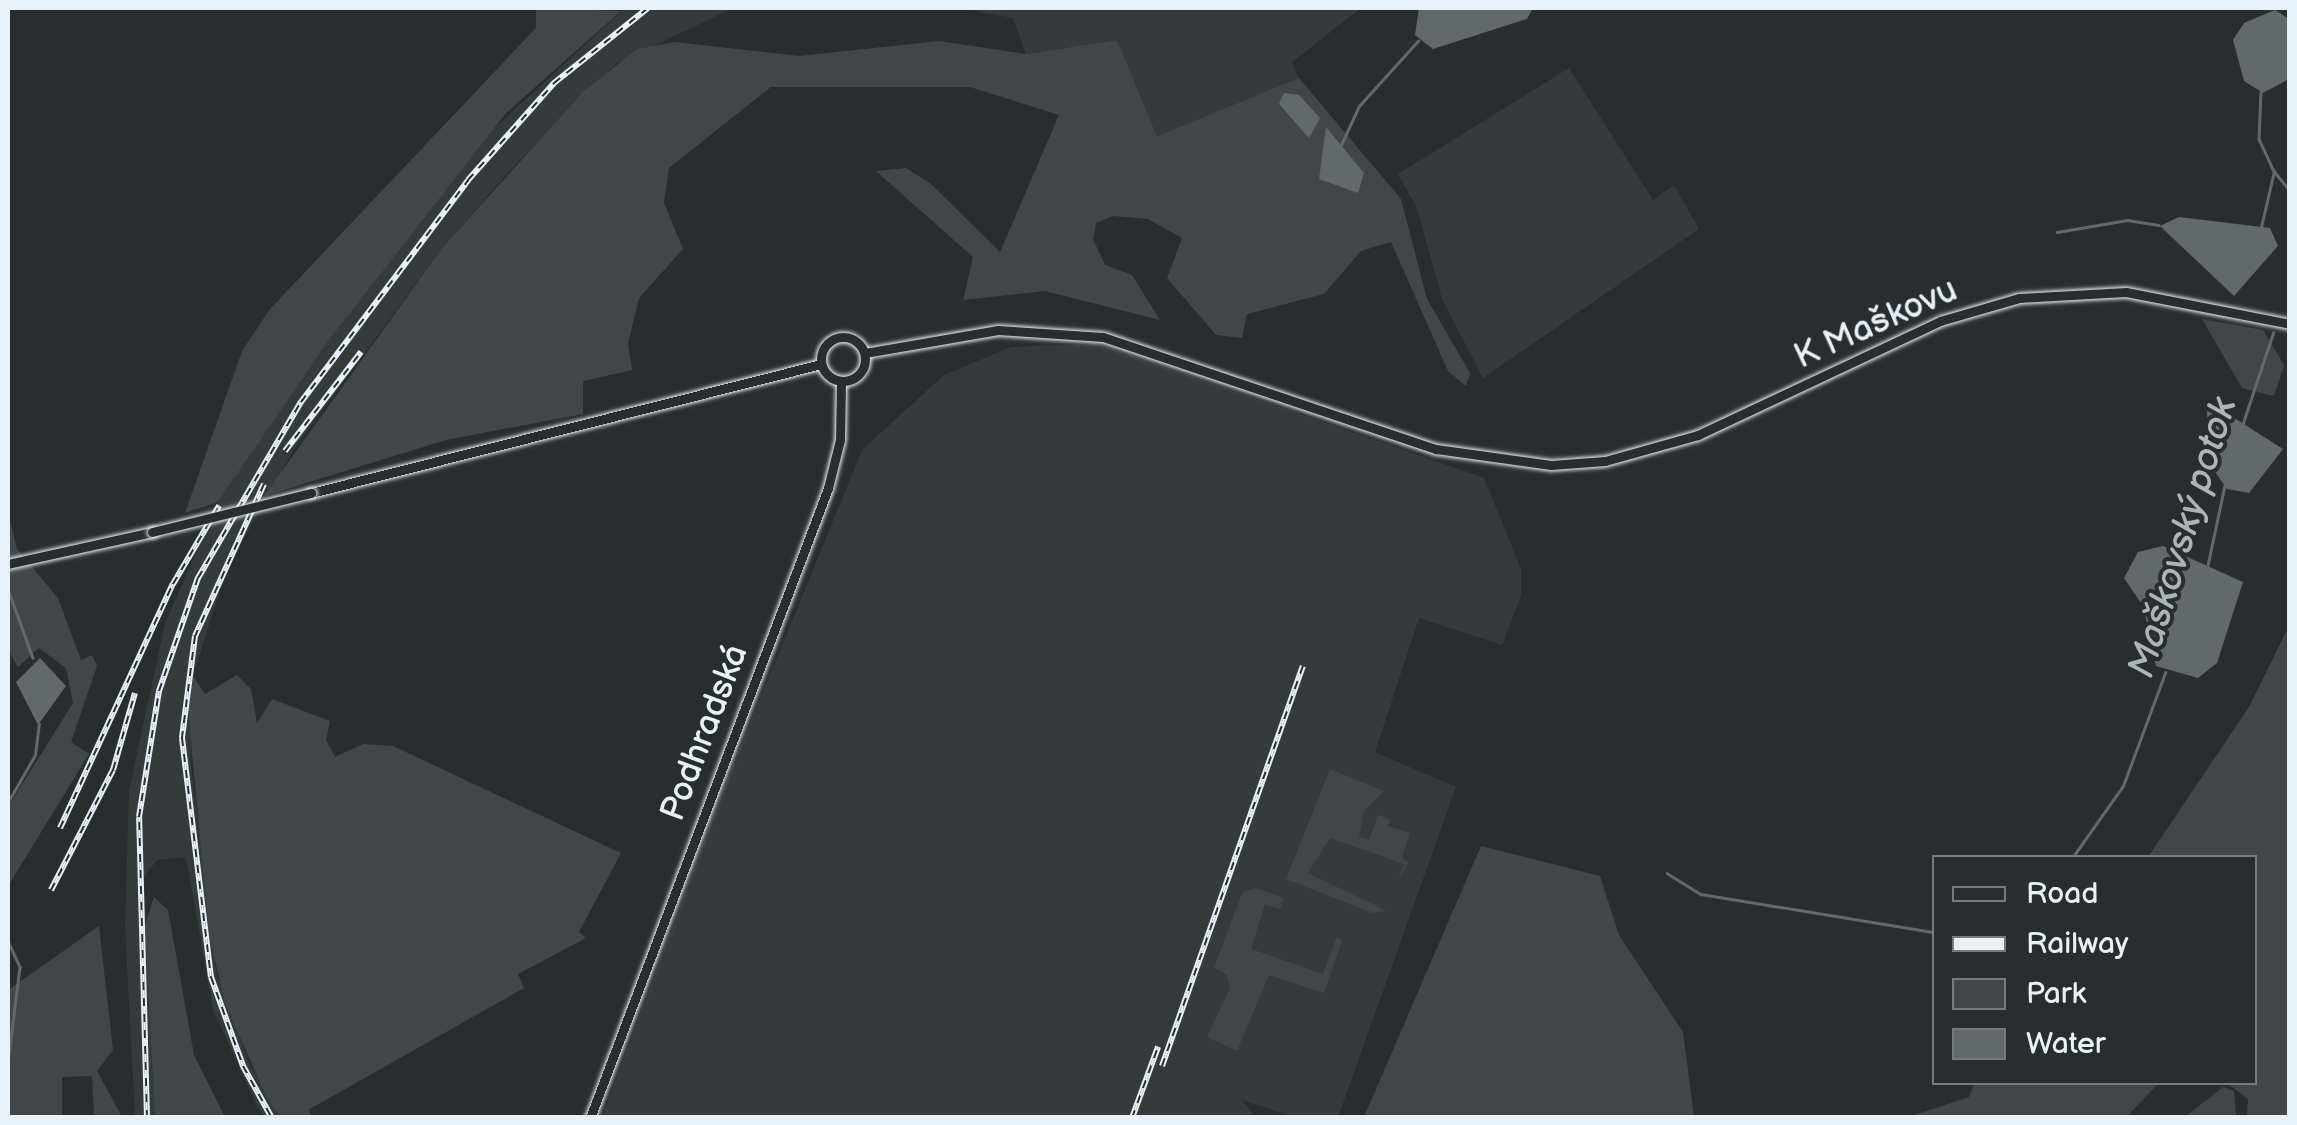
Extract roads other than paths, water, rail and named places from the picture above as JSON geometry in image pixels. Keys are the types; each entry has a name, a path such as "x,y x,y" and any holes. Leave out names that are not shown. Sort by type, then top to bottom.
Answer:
{"main road":[{"name":"K Maškovu","path":"865,353 998,330 1103,337 1424,446 1493,460 1578,464 1662,448 1940,321 2019,298 2126,292 2290,324"},
{"path":"840,337 865,353 862,372 841,382 822,364 824,347 840,337"},
{"path":"8,564 311,493 822,364"},
{"name":"Podhradská","path":"590,1118 828,488 840,440 841,382"}],"water":[{"path":"1419,8 1533,8 1527,19 1433,49 1415,35"},
{"path":"2275,10 2289,19 2289,79 2263,93 2244,81 2233,40 2244,23"},
{"path":"1284,93 1299,95 1320,118 1309,138 1279,104"},
{"path":"1326,127 1364,173 1358,193 1319,179"},
{"path":"2179,217 2270,228 2278,246 2234,296 2160,226"},
{"path":"2206,400 2283,449 2249,493 2227,489 2211,466"},
{"path":"2163,546 2243,582 2217,663 2198,678 2156,666 2143,606 2124,578 2138,552"},
{"path":"40,658 66,686 38,725 16,682"}],"waterway":[{"path":"1341,145 1359,106 1418,41"},
{"path":"2261,92 2259,139 2274,171"},
{"path":"2261,227 2274,171 2290,191"},
{"path":"2057,232 2127,220 2159,225"},
{"name":"Maškovský potok","path":"2243,423 2273,333"},
{"name":"Maškovský potok","path":"2207,568 2225,483"},
{"path":"8,589 33,658"},
{"name":"Maškovský potok","path":"2074,855 2123,786 2165,673"},
{"path":"8,802 35,755 39,724"},
{"name":"Maškovský potok","path":"1667,873 1701,894 1932,932"},
{"path":"8,941 20,967 8,1064"}],"railway":[{"path":"147,1118 139,817 159,691 198,578 301,402 468,180 554,83 648,8"},
{"path":"285,451 361,352"},
{"path":"264,484 195,636 182,738 211,977 243,1066 272,1118"},
{"path":"60,828 173,584 219,506"},
{"path":"1162,1066 1303,666"},
{"path":"51,890 113,770 135,693"},
{"path":"1132,1118 1158,1047"}]}
